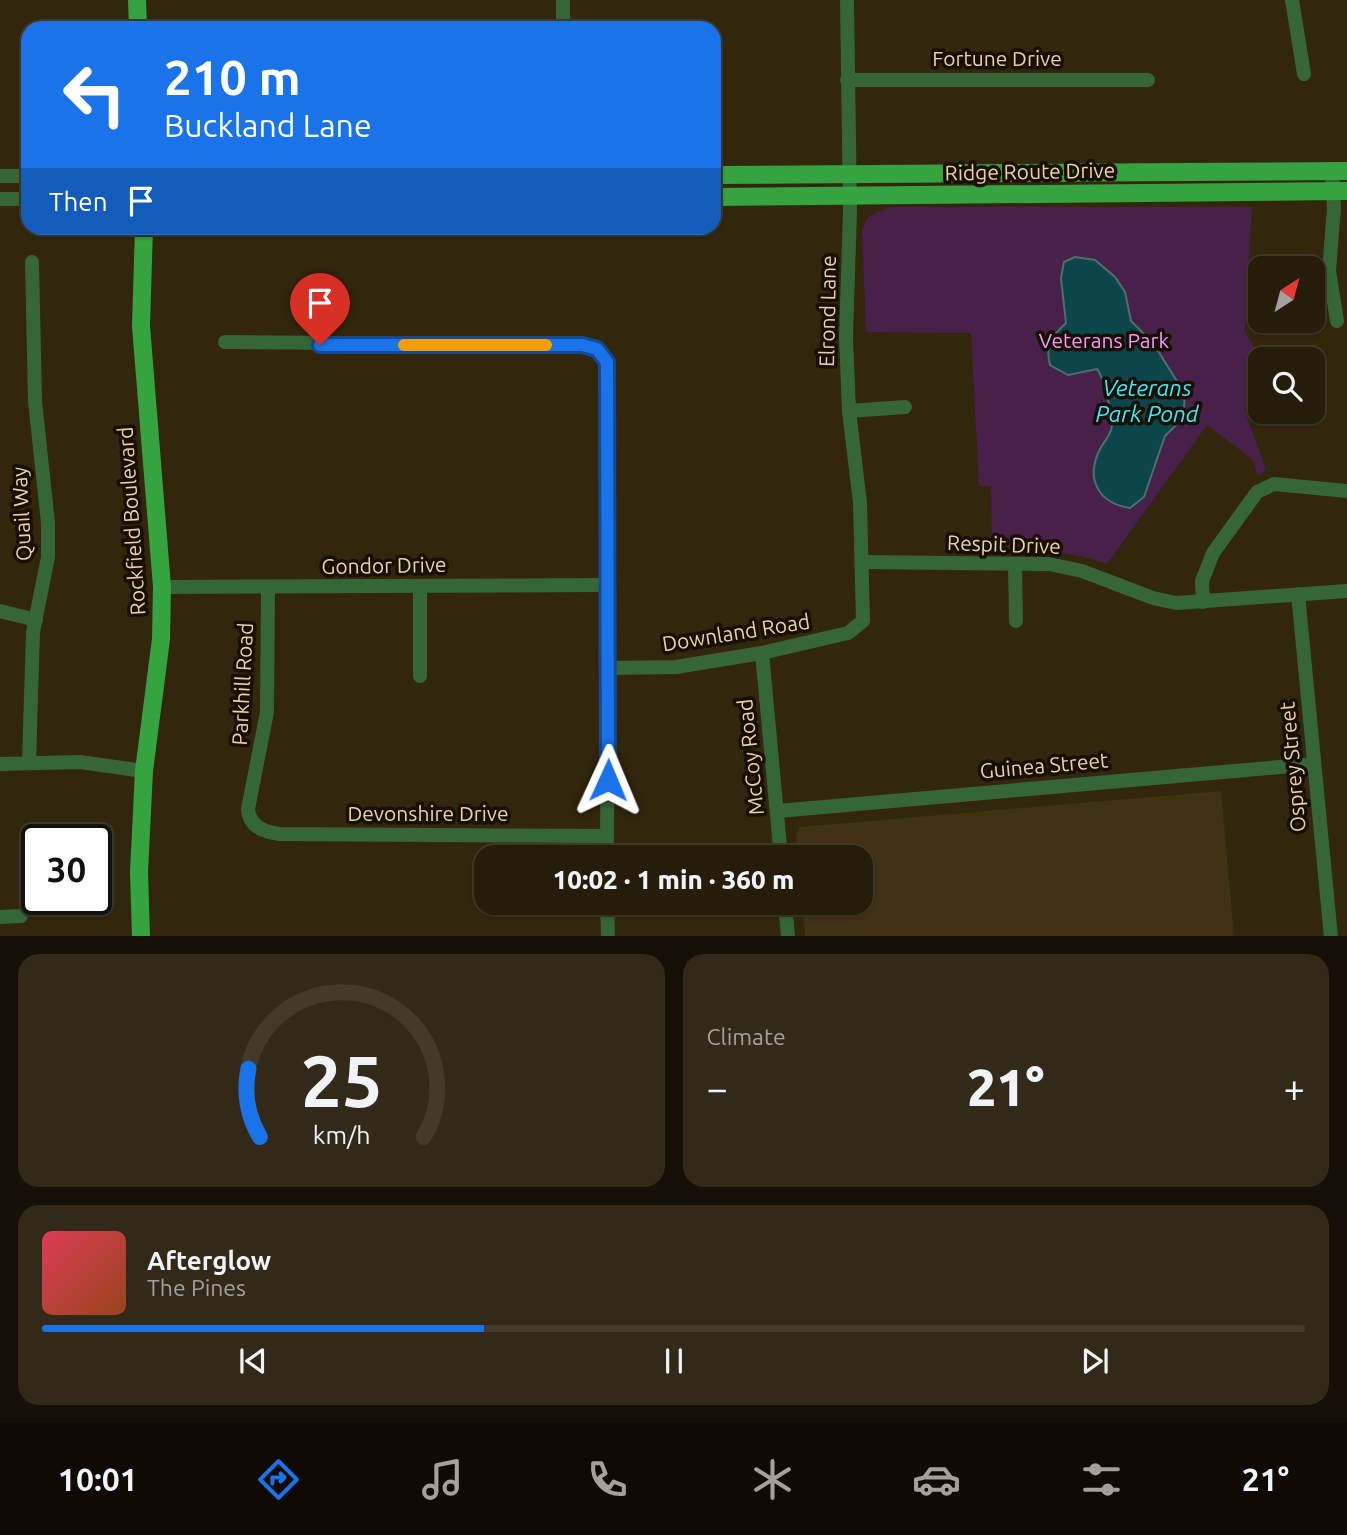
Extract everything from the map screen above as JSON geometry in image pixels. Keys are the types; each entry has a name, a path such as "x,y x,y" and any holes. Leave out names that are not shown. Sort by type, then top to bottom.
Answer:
{"main road":[{"path":"137,0 138,21"},
{"name":"Ridge Route Drive","path":"721,175 1339,171"},
{"name":"Ridge Route Drive","path":"721,197 1340,191"},
{"name":"Rockfield Boulevard","path":"141,936 139,872 144,771 161,639 162,587 141,326 144,235"}],"street":[{"path":"563,0 563,21"},
{"name":"Elrond Lane","path":"846,0 849,197 846,337 849,411 863,562 863,621"},
{"path":"1292,0 1304,74"},
{"name":"Fortune Drive","path":"846,80 1148,80"},
{"path":"1337,321 1329,271 1340,191 1339,171"},
{"path":"0,176 21,176"},
{"path":"0,199 21,199"},
{"name":"Quail Way","path":"30,763 32,647 44,587 48,534 34,401 32,262"},
{"path":"225,342 593,347 601,353 609,372 606,585 610,668 607,845"},
{"path":"849,411 905,407"},
{"path":"1203,601 1202,581 1213,553 1257,492 1274,484 1347,491"},
{"name":"Respit Drive","path":"863,562 1049,565 1083,571 1153,598 1177,603 1347,591"},
{"path":"1015,564 1016,621"},
{"name":"Gondor Drive","path":"162,587 606,585"},
{"path":"420,586 420,676"},
{"name":"Parkhill Road","path":"252,822 248,809 267,712 268,588"},
{"name":"Osprey Street","path":"1298,594 1331,936"},
{"path":"0,611 36,620"},
{"name":"Downland Road","path":"610,668 676,667 762,653 848,633 863,621"},
{"name":"McCoy Road","path":"762,653 780,845"},
{"path":"0,764 80,762 144,771"},
{"name":"Guinea Street","path":"778,811 1314,764"},
{"name":"Devonshire Drive","path":"252,822 262,830 279,834 607,836"},
{"path":"607,915 608,936"},
{"path":"786,915 788,936"},
{"path":"0,917 20,916"}],"shaded area":[{"path":"1221,791 1234,936 805,936 803,915 873,915 873,845 797,845 796,835 800,827"}],"green space":[{"name":"Veterans Park","path":"889,207 1252,207 1245,331 1254,347 1248,347 1248,407 1244,408 1266,470 1258,476 1252,459 1207,425 1107,564 1051,551 992,550 991,486 979,486 971,333 866,332 862,229 868,217"}],"water":[{"name":"Veterans Park Pond","path":"1075,257 1095,260 1115,277 1125,292 1131,321 1153,343 1185,394 1183,418 1165,436 1144,497 1130,508 1102,495 1094,480 1096,460 1112,425 1108,399 1097,369 1068,375 1050,365 1050,341 1066,323 1061,278 1064,262"}],"slow traffic":[{"path":"404,345 546,345"}],"route":[{"path":"320,345 582,345 597,349 607,362 606,585 610,668 608,780"}]}
